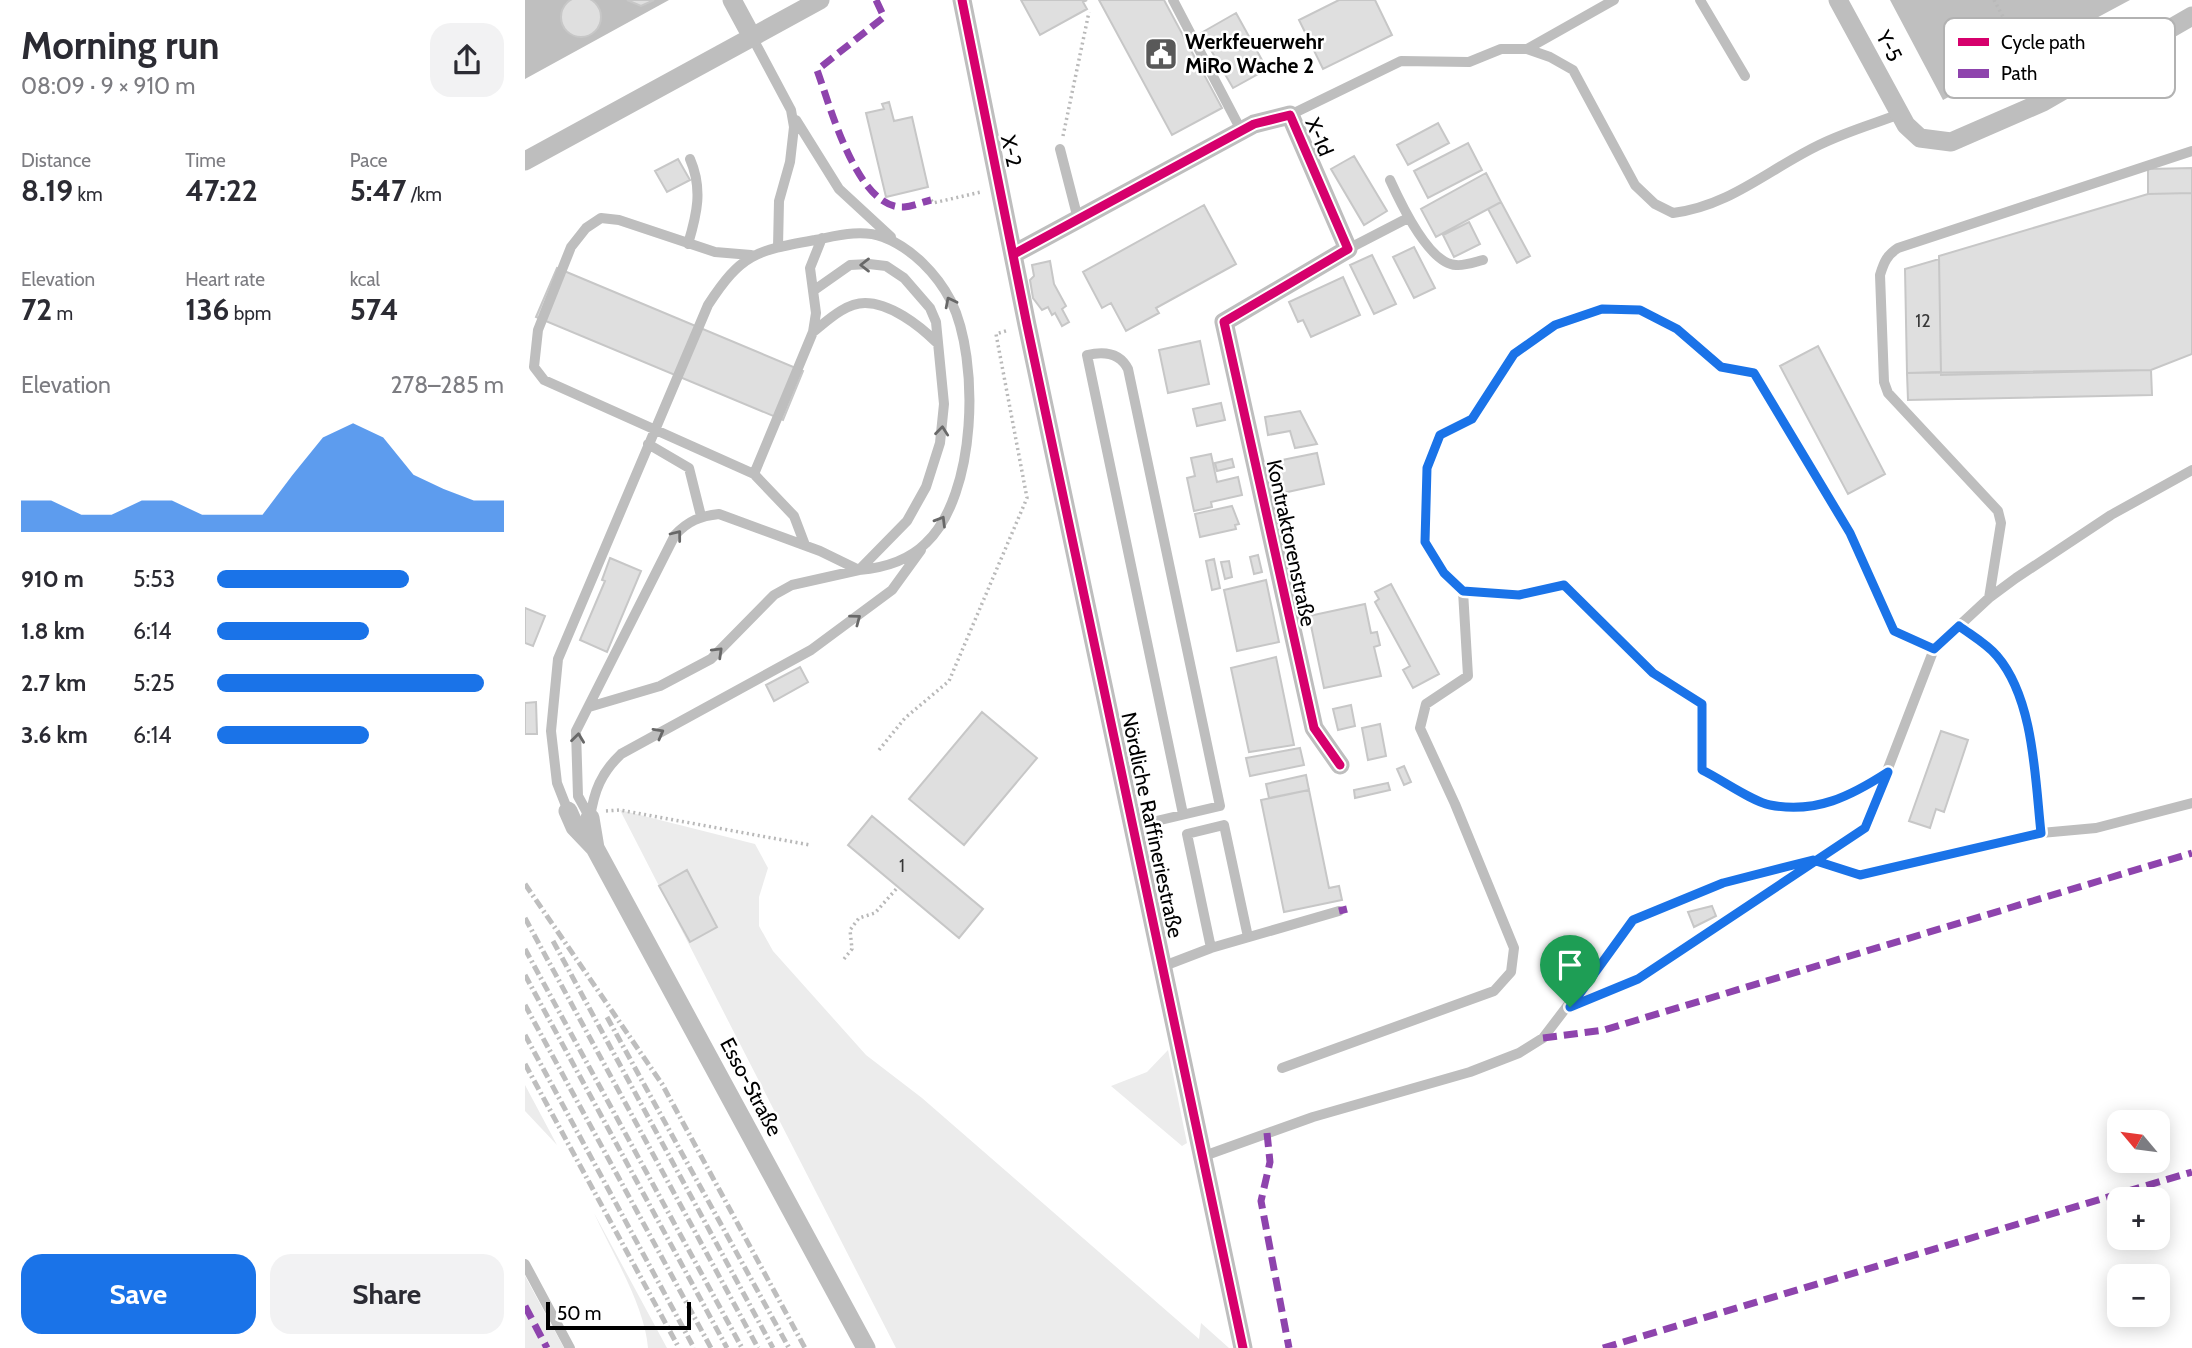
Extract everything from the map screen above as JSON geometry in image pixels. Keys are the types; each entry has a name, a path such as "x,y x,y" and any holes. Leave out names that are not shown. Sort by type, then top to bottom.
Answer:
{"street":[{"path":"732,0 752,37"},
{"path":"525,161 820,0"},
{"name":"X-2","path":"962,0 1025,317"},
{"name":"Y-5","path":"1838,0 1906,125 1920,138 1951,142 2050,98"},
{"name":"Y-5","path":"2175,26 2192,16"},
{"name":"X-1d","path":"1014,254 1241,130 1290,115 1348,249"},
{"name":"Kontraktorenstraße","path":"1340,765 1314,728 1224,322 1348,249"},
{"name":"Nördliche Raffineriestraße","path":"1025,317 1135,827 1243,1348"},
{"name":"Esso-Straße","path":"568,811 575,827 595,848 866,1348"},
{"name":"Esso-Straße","path":"590,818 595,848"}],"lane":[{"path":"1527,49 1614,0"},
{"path":"1178,1 1241,130"},
{"path":"1704,1 1745,76"},
{"path":"590,818 597,786 606,769 621,754 811,650 892,590 947,512 963,467 968,436 969,381 957,317 950,300 928,269 839,190 790,110 752,37"},
{"path":"1290,115 1401,61 1469,62 1501,49 1527,49 1550,57 1573,70 1635,185 1655,204 1673,213 1716,203 1755,184 1817,146 1900,114"},
{"path":"778,247 779,201 793,142 794,127 790,110"},
{"path":"1060,149 1078,219"},
{"path":"1989,597 2001,523 1998,511 1888,393 1884,382 1880,275 1883,264 1888,255 1898,248 2192,151"},
{"path":"688,244 699,199 698,176 690,159"},
{"path":"1390,180 1408,218 1441,260 1455,266 1483,260"},
{"path":"805,545 794,516 754,474 544,380 530,366 538,330 571,247 586,228 601,218 619,220 715,252 751,255 822,238 862,233 881,236 901,246"},
{"path":"1348,249 1408,218"},
{"path":"754,474 813,332 816,313 810,268 822,238"},
{"path":"568,811 557,783 551,743 558,659 708,305 729,273 751,255"},
{"path":"813,291 850,265 886,267 904,278 930,308 936,322 936,342 943,371 944,404 940,443 926,487 907,521 859,570"},
{"path":"813,332 845,309 865,303 916,322 936,342"},
{"path":"1888,772 1849,797 1815,807 1769,805 1702,770 1702,704 1653,673 1564,585 1519,595 1463,591 1444,573 1425,542 1427,468 1440,435 1472,419 1514,354 1555,325 1602,309 1640,310 1677,329 1721,367 1754,373 1850,533 1894,631 1934,649"},
{"path":"1135,827 1220,806 1128,369 1117,356 1096,352 1087,355 1183,814"},
{"path":"648,444 689,468 701,516"},
{"path":"1570,1007 1638,979 1813,860 1865,828 1934,649 1989,597 2101,522 2192,470"},
{"path":"590,818 578,796 576,731 675,535 701,516 719,514 805,545 859,570"},
{"path":"589,707 660,686 712,659 782,590 807,580 906,558 926,543"},
{"path":"1282,1068 1494,991 1511,972 1514,948 1455,804 1420,728 1426,704 1468,676 1463,591"},
{"path":"1959,626 1997,655 2020,692 2035,769 2041,833"},
{"path":"1204,1156 1313,1117 1470,1072 1519,1053 1543,1038 1570,1007 1633,920 1723,883 1813,860 1860,875 2041,833 2096,828 2192,803"},
{"path":"1211,948 1187,834 1224,825 1248,937"},
{"path":"1164,965 1211,948 1339,911"},
{"path":"525,1264 570,1348"}],"path":[{"path":"1994,0 2004,18"},
{"path":"1060,149 1089,12"},
{"path":"2041,98 2043,102"},
{"path":"879,750 905,718 949,681 1027,498 996,334 1025,317"},
{"path":"590,818 613,808 810,845"},
{"path":"845,959 852,949 850,930 859,918 875,913 898,887"}],"shaded area":[{"path":"525,0 669,0 525,79"},
{"path":"1890,0 2130,0 2096,18 1944,18 1944,98 1947,98 1943,100"},
{"path":"620,810 755,844 768,868 759,897 759,926 773,951 866,1055 922,1098 1199,1339 1201,1323 1229,1348 896,1348"},
{"path":"1168,1050 1187,1143 1182,1146 1111,1086 1147,1072"},
{"path":"525,1085 557,1145 525,1111"},
{"path":"594,1213 667,1348 648,1348 646,1332 634,1297"},
{"path":"525,1276 564,1348 525,1348"}],"building":[{"path":"573,-1 589,-1 599,9 599,25 589,35 573,35 563,25 563,9"},
{"path":"627,0 654,0 641,6"},
{"path":"1021,0 1087,0 1083,2 1087,9 1040,35"},
{"name":"Werkfeuerwehr MiRo Wache 2","path":"1099,0 1164,0 1222,108 1172,135"},
{"path":"1339,0 1375,0 1392,35 1323,69 1299,20"},
{"path":"1236,13 1267,69 1233,88 1201,33"},
{"path":"889,102 894,121 912,117 928,187 886,197 866,113 884,109 882,104"},
{"path":"1438,123 1449,143 1408,165 1397,145"},
{"path":"1468,143 1482,170 1428,198 1414,171"},
{"path":"1354,156 1387,211 1364,225 1331,169"},
{"path":"678,159 690,180 667,192 655,171"},
{"path":"2192,168 2192,193 2148,194 2148,169"},
{"path":"1486,173 1501,202 1436,237 1421,209"},
{"path":"2192,193 2192,354 2151,370 1941,375 1939,256 2148,194"},
{"path":"1501,202 1530,256 1517,263 1488,209"},
{"path":"1204,205 1236,264 1156,308 1159,313 1126,331 1111,303 1102,308 1083,272"},
{"path":"1469,222 1480,244 1454,257 1443,235"},
{"path":"1414,247 1435,288 1414,298 1393,257"},
{"path":"1372,255 1396,304 1374,314 1350,265"},
{"path":"1939,259 1941,372 1907,373 1905,269"},
{"path":"1050,261 1054,284 1066,306 1062,309 1069,322 1062,326 1055,313 1052,315 1048,307 1042,310 1033,298 1030,280 1034,276 1032,265"},
{"path":"557,268 803,371 783,420 536,317"},
{"path":"1343,277 1360,315 1311,337 1303,320 1298,322 1289,302"},
{"path":"1200,341 1209,384 1168,393 1159,350"},
{"path":"1818,346 1885,474 1848,494 1780,366"},
{"path":"2151,370 2152,395 1908,400 1907,373"},
{"path":"1221,403 1225,420 1197,426 1193,409"},
{"path":"1300,411 1317,444 1295,448 1290,431 1268,435 1265,417"},
{"path":"1317,453 1324,484 1283,493 1277,461"},
{"path":"1211,454 1217,482 1238,477 1242,495 1211,502 1212,507 1194,511 1187,478 1195,476 1191,458"},
{"path":"1232,459 1234,467 1217,471 1215,463"},
{"path":"1232,506 1239,524 1235,525 1236,529 1200,537 1195,514"},
{"path":"1258,555 1262,572 1254,574 1250,557"},
{"path":"610,558 641,571 607,652 580,640 605,581 602,580"},
{"path":"1214,559 1220,588 1212,590 1206,561"},
{"path":"1229,561 1232,577 1225,579 1221,562"},
{"path":"1266,580 1279,642 1237,651 1224,590"},
{"path":"1391,584 1439,674 1413,688 1403,670 1410,666 1375,602 1379,599 1375,592"},
{"path":"1365,604 1371,633 1377,632 1380,645 1374,647 1381,676 1324,688 1309,616"},
{"path":"525,608 545,616 533,646 525,643"},
{"path":"1276,657 1294,745 1249,752 1231,668"},
{"path":"800,667 808,682 774,701 766,685"},
{"path":"536,702 537,734 525,734 525,703"},
{"path":"1351,705 1355,726 1338,730 1333,709"},
{"path":"982,712 1037,758 964,845 909,799"},
{"path":"1380,724 1386,756 1368,760 1362,728"},
{"path":"1941,731 1968,740 1944,812 1936,809 1930,828 1909,821"},
{"path":"1300,748 1304,765 1250,776 1246,758"},
{"path":"1404,766 1411,782 1404,785 1397,769"},
{"path":"1306,775 1309,790 1269,798 1266,784"},
{"path":"1388,783 1390,790 1355,798 1354,790"},
{"path":"1309,790 1329,888 1339,886 1342,900 1284,912 1261,800"},
{"path":"872,816 983,909 959,938 848,845"},
{"path":"687,870 717,927 690,942 659,886"},
{"path":"1712,906 1716,916 1694,927 1688,912"}],"railway":[{"path":"525,884 662,1084 805,1348"},
{"path":"525,918 758,1348"},
{"path":"553,941 773,1348"},
{"path":"525,949 742,1348"},
{"path":"525,975 727,1348"},
{"path":"525,1005 711,1348"},
{"path":"607,1017 789,1348"},
{"path":"525,1035 694,1348"},
{"path":"525,1064 679,1348"}],"marked path":[{"path":"876,0 884,17 817,70 848,153 872,192 887,203 904,207 931,200"},
{"path":"1543,1038 1604,1030 2192,853"},
{"path":"1339,911 1347,909"},
{"path":"1267,1133 1270,1162 1261,1201 1289,1348"},
{"path":"1603,1348 2192,1172"},
{"path":"525,1306 547,1348"}],"cycle path":[{"path":"962,0 1027,325 1243,1348"},
{"path":"1014,254 1254,124 1290,115 1348,249 1224,322 1314,728 1340,765"}],"place":[{"name":"Werkfeuerwehr MiRo Wache 2","path":"1161,54"}],"route":[{"path":"1570,1007 1633,920 1723,883 1813,860 1860,875 2041,833 2035,769 2020,692 1997,655 1959,626 1934,649 1894,631 1850,533 1754,373 1721,367 1677,329 1640,310 1602,309 1555,325 1514,354 1472,419 1440,435 1427,468 1425,542 1444,573 1463,591 1519,595 1564,585 1653,673 1702,704 1702,770 1769,805 1815,807 1849,797 1888,772 1865,828 1813,860 1638,979 1570,1007"}]}
